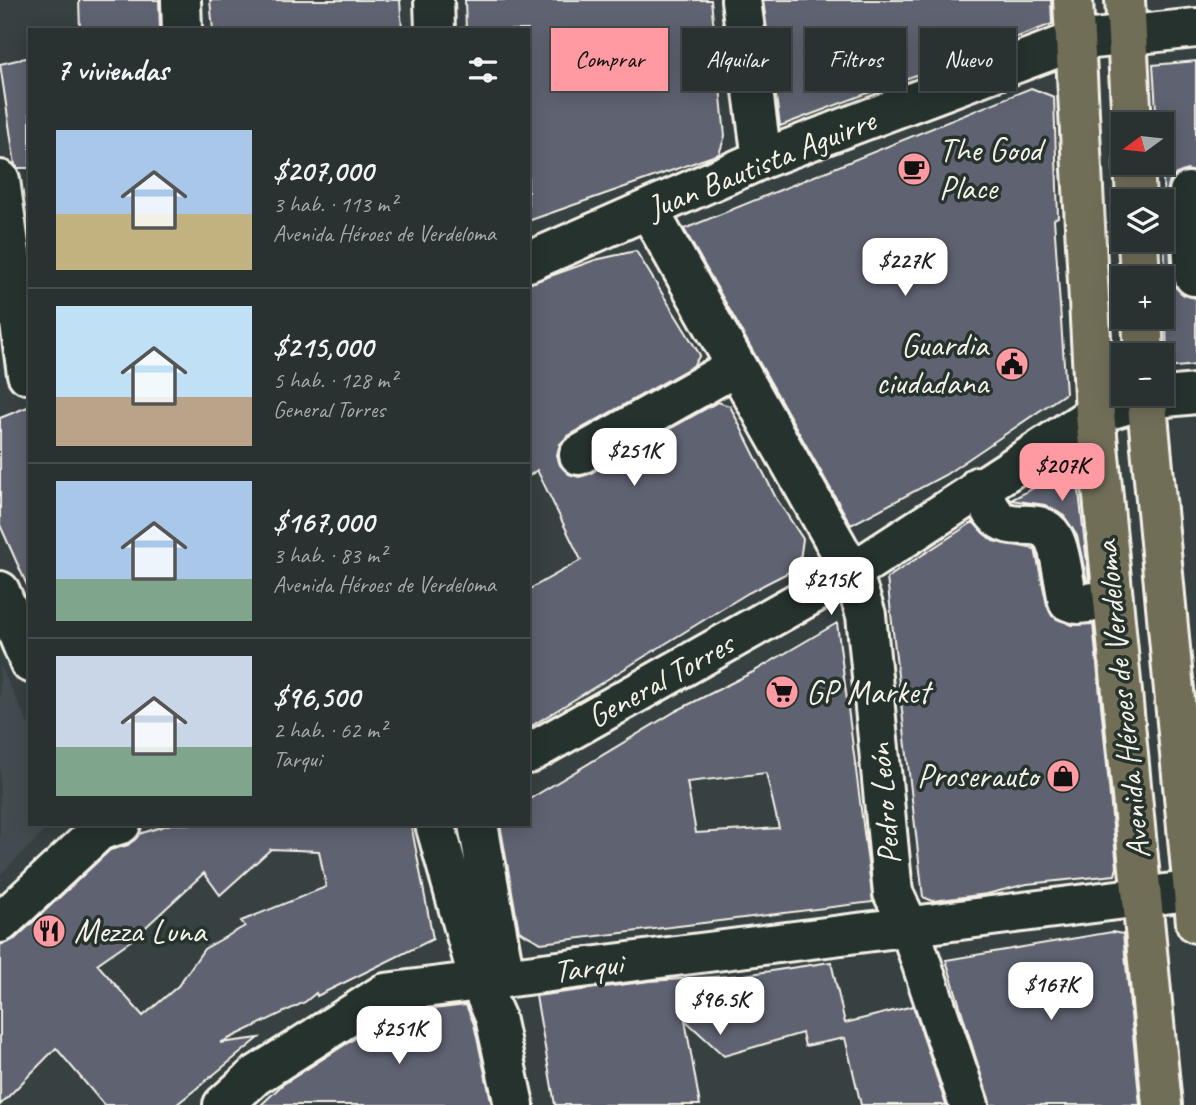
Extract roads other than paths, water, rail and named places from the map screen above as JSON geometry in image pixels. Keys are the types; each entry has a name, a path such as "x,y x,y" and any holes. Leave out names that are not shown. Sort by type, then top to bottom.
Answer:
{"main road":[{"name":"Avenida Héroes de Verdeloma","path":"1073,0 1094,414 1162,1105"},
{"path":"1126,18 1131,112"},
{"name":"Avenida Héroes de Verdeloma","path":"1147,406 1195,901"}],"street":[{"path":"181,0 182,28"},
{"path":"433,0 435,28"},
{"path":"741,0 762,159"},
{"name":"Juan Bautista Aguirre","path":"530,261 762,159 1075,41 1126,18 1196,28"},
{"path":"0,180 19,378"},
{"path":"1139,263 1195,277 1189,192"},
{"name":"Pedro León","path":"648,209 852,572 866,615 892,893 909,926 969,1105"},
{"path":"579,455 735,367"},
{"name":"General Torres","path":"1174,395 1196,394"},
{"name":"General Torres","path":"530,753 852,572 979,486 1094,414 1117,406"},
{"path":"979,486 996,517 1009,525 1035,524 1047,528 1055,539 1068,601 1078,604 1113,600"},
{"path":"0,591 28,658"},
{"path":"437,826 492,979"},
{"path":"478,826 495,1017 514,1105"},
{"path":"0,923 106,827"},
{"name":"Tarqui","path":"223,1105 255,1076 385,993 1142,899 1195,901"}],"place":[{"name":"The Good Place","path":"914,169"},
{"name":"Guardia ciudadana","path":"1012,364"},
{"name":"GP Market","path":"782,692"},
{"name":"Proserauto","path":"1063,776"},
{"name":"Mezza Luna","path":"49,931"}]}
